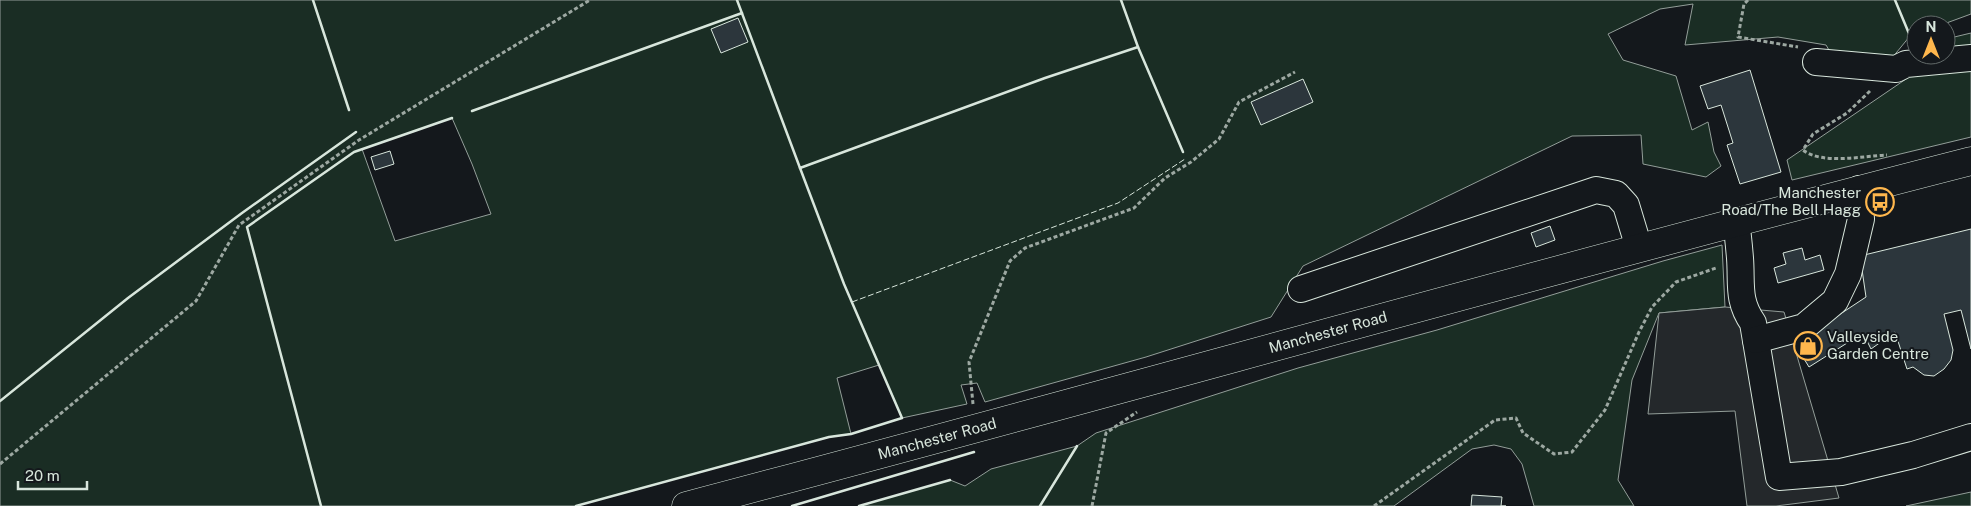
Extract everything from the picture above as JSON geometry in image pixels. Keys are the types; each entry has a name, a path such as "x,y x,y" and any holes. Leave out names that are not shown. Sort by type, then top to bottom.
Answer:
{"main road":[{"name":"Manchester Road","path":"686,506 980,429 1639,248 1971,161"}],"lane":[{"path":"1816,62 1896,68 1906,64 1971,58"},
{"path":"1301,289 1596,190 1616,194 1626,205 1639,248"},
{"path":"1756,340 1804,327 1835,301 1848,274 1862,219 1859,190"},
{"path":"1736,222 1740,259 1740,295 1746,314 1753,323 1779,477 1841,472 1913,455 1971,437"}],"path":[{"path":"0,464 196,301 239,225 359,140 590,0"},
{"path":"1748,0 1744,4 1738,37 1813,50 1816,62"},
{"path":"980,429 971,397 969,362 1010,261 1025,248 1134,208 1165,178 1191,162 1219,139 1240,102 1295,72"},
{"path":"1846,113 1813,134 1804,150 1810,155 1821,158 1892,155 1909,177"},
{"path":"1374,506 1495,420 1516,418 1523,432 1554,454 1572,452 1605,410 1652,307 1676,282 1740,259"},
{"path":"1092,506 1106,432 1138,411"}],"green space":[{"path":"0,0 1971,0 1971,14 1956,20 1956,15 1906,15 1906,41 1892,58 1832,55 1826,45 1778,37 1685,45 1693,4 1660,9 1608,34 1623,60 1676,76 1692,130 1708,122 1714,152 1721,166 1706,177 1643,164 1641,135 1572,136 1303,266 1271,317 1146,357 985,402 977,383 961,385 967,404 902,418 879,365 837,378 851,434 829,437 576,506 0,506","holes":["452,118 491,214 395,241 362,149"]},
{"path":"1971,33 1971,137 1792,180 1787,160 1909,77 1922,65 1956,65 1956,37"},
{"path":"1722,245 1725,307 1659,313 1632,380 1618,480 1634,506 1534,506 1522,464 1511,449 1494,445 1472,449 1394,506 859,506 950,480 965,486 991,469 1077,446 1096,433 1298,368 1437,330 1663,261"},
{"path":"1971,492 1971,506 1906,506"}],"shaded area":[{"name":"Valleyside Garden Centre","path":"1725,307 1784,312 1839,498 1776,506 1747,506 1735,411 1648,414 1659,313"}],"building":[{"path":"738,18 748,42 721,53 711,29"},
{"path":"1750,70 1781,172 1740,184 1727,145 1733,143 1721,105 1708,109 1700,86"},
{"path":"1303,79 1313,102 1261,125 1251,102"},
{"path":"390,151 394,164 375,170 371,157"},
{"path":"1550,226 1555,240 1536,247 1531,233"},
{"path":"1971,229 1971,349 1961,310 1944,314 1953,350 1951,360 1944,369 1934,376 1924,375 1913,367 1907,369 1895,332 1871,349 1863,333 1809,367 1795,344 1866,297 1860,256"},
{"path":"1802,248 1805,260 1820,255 1824,270 1778,283 1774,268 1786,264 1783,253"},
{"path":"1472,495 1502,497 1501,506 1471,506"}],"fence":[{"path":"852,302 1118,203 1185,159"}],"wall":[{"path":"313,0 349,110"},
{"path":"737,0 800,168 1045,78 1138,47 1121,0"},
{"path":"1895,0 1906,26"},
{"path":"472,111 742,13"},
{"path":"1138,47 1183,152"},
{"path":"321,506 247,227 354,152 452,118"},
{"path":"0,401 128,298 242,213 356,132"},
{"path":"576,506 829,437 851,434 902,418 844,284 800,168"},
{"path":"1040,506 1077,446"},
{"path":"792,506 974,452"},
{"path":"859,506 950,480"}],"place":[{"name":"Manchester Road/The Bell Hagg","path":"1880,202"},
{"name":"Valleyside Garden Centre","path":"1808,346"}]}
